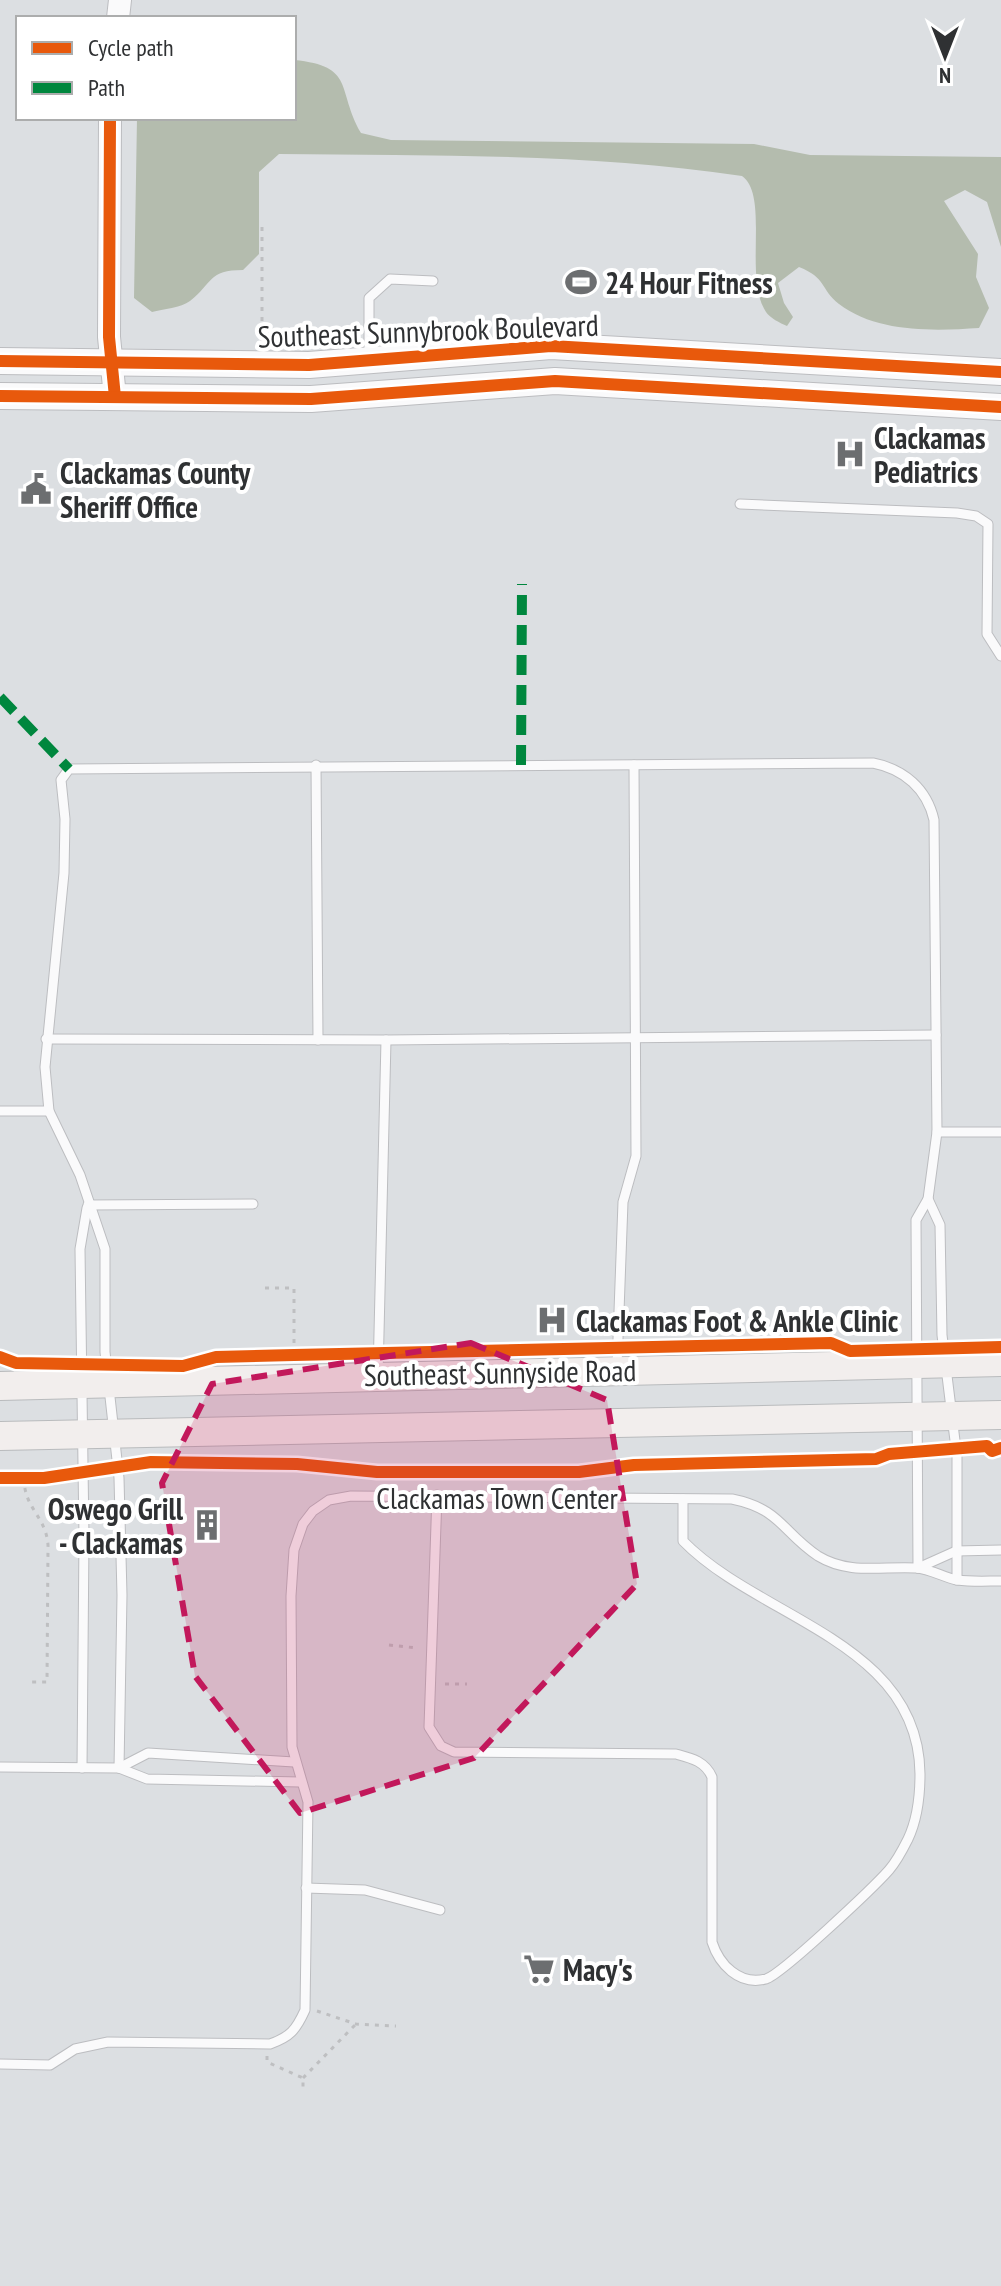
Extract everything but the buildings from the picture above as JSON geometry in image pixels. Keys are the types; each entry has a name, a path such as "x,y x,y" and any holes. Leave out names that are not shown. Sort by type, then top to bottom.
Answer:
{"main road":[{"name":"Southeast Sunnybrook Boulevard","path":"0,361 262,365 370,362 551,346 1001,372"},
{"name":"Southeast Sunnybrook Boulevard","path":"0,396 354,398 555,381 1001,407"},
{"name":"Southeast Sunnyside Road","path":"0,1386 1001,1362"},
{"name":"Southeast Sunnyside Road","path":"0,1436 1001,1415"}],"street":[{"path":"110,120 115,397"}],"lane":[{"path":"370,362 369,298 390,279 433,281"},
{"path":"740,504 957,513 983,519 988,524 987,634 1001,656"},
{"path":"119,1768 122,1595 114,1434 108,1382 105,1249 80,1175 49,1111 46,1039 64,873 65,819 61,780 69,769 873,763 914,781 926,797 934,820 937,1132 928,1199 916,1220 932,1363 952,1416 957,1457 957,1580"},
{"path":"316,765 318,1040"},
{"path":"617,1370 623,1202 636,1156 634,765"},
{"path":"46,1039 386,1040 936,1035"},
{"path":"378,1375 386,1040"},
{"path":"0,1111 49,1111"},
{"path":"937,1132 1001,1132"},
{"path":"918,1568 918,1417 932,1363 940,1225 928,1199"},
{"path":"88,1205 253,1204"},
{"path":"82,1768 84,1537 80,1249 88,1205"},
{"path":"437,1495 429,1727 434,1739 454,1752 676,1754 697,1760 712,1777 712,1942 718,1961 733,1973 765,1979 789,1966 889,1870 909,1837 918,1805 920,1772 915,1742 894,1694 881,1675 853,1653 727,1577 683,1541 683,1499"},
{"name":"Clackamas Town Center","path":"0,2064 50,2065 75,2049 108,2042 270,2044 288,2038 297,2029 305,2010 308,1802 294,1762 291,1596 294,1550 303,1524 313,1511 329,1500 351,1496 437,1495 732,1499 757,1504 771,1512 817,1555 838,1565 867,1569 918,1568 957,1580 1001,1581"},
{"name":"Clackamas Town Center","path":"918,1568 956,1551 1001,1550"},
{"path":"119,1768 148,1753 294,1762"},
{"path":"0,1767 119,1768 147,1779 300,1782"},
{"path":"306,1888 365,1890 440,1910"}],"path":[{"path":"262,365 262,226 265,226"},
{"path":"265,1288 294,1288 294,1355"},
{"path":"24,1478 24,1497 47,1529 48,1545 47,1682 28,1682"},
{"path":"389,1645 417,1648"},
{"path":"445,1684 467,1684"},
{"path":"317,2011 356,2024 396,2026"},
{"path":"303,2091 303,2078 356,2024"},
{"path":"267,2056 267,2062 303,2078"}],"highlighted area":[{"path":"471,1343 607,1400 637,1584 474,1758 300,1813 195,1676 162,1483 212,1384"}],"green space":[{"path":"296,60 314,63 336,74 361,133 391,140 754,144 810,155 1001,157 1001,247 987,202 965,190 944,201 978,254 976,277 989,308 979,328 906,328 871,320 839,304 814,275 799,267 778,283 784,303 793,317 787,326 766,312 760,297 756,279 754,201 750,186 742,176 569,159 279,154 259,172 259,254 243,270 217,275 186,303 177,307 152,312 134,298 137,120 296,120"}],"marked path":[{"path":"521,765 522,584"},
{"path":"0,697 69,769"}],"cycle path":[{"path":"110,120 109,337 115,397"},
{"path":"0,361 309,365 551,346 1001,372"},
{"path":"0,396 311,399 555,381 1001,407"},
{"path":"0,1357 16,1363 183,1366 216,1357 294,1355 831,1343 850,1351 1001,1347"},
{"path":"0,1478 44,1478 151,1462 297,1464 377,1472 579,1472 634,1465 876,1459 889,1454 987,1446 992,1451 1001,1448"}],"place":[{"name":"24 Hour Fitness","path":"581,282"},
{"name":"Clackamas Pediatrics","path":"850,454"},
{"name":"Clackamas County Sheriff Office","path":"36,489"},
{"name":"Clackamas Foot & Ankle Clinic","path":"552,1320"},
{"name":"Oswego Grill - Clackamas","path":"207,1525"},
{"name":"Macy's","path":"539,1969"}]}
